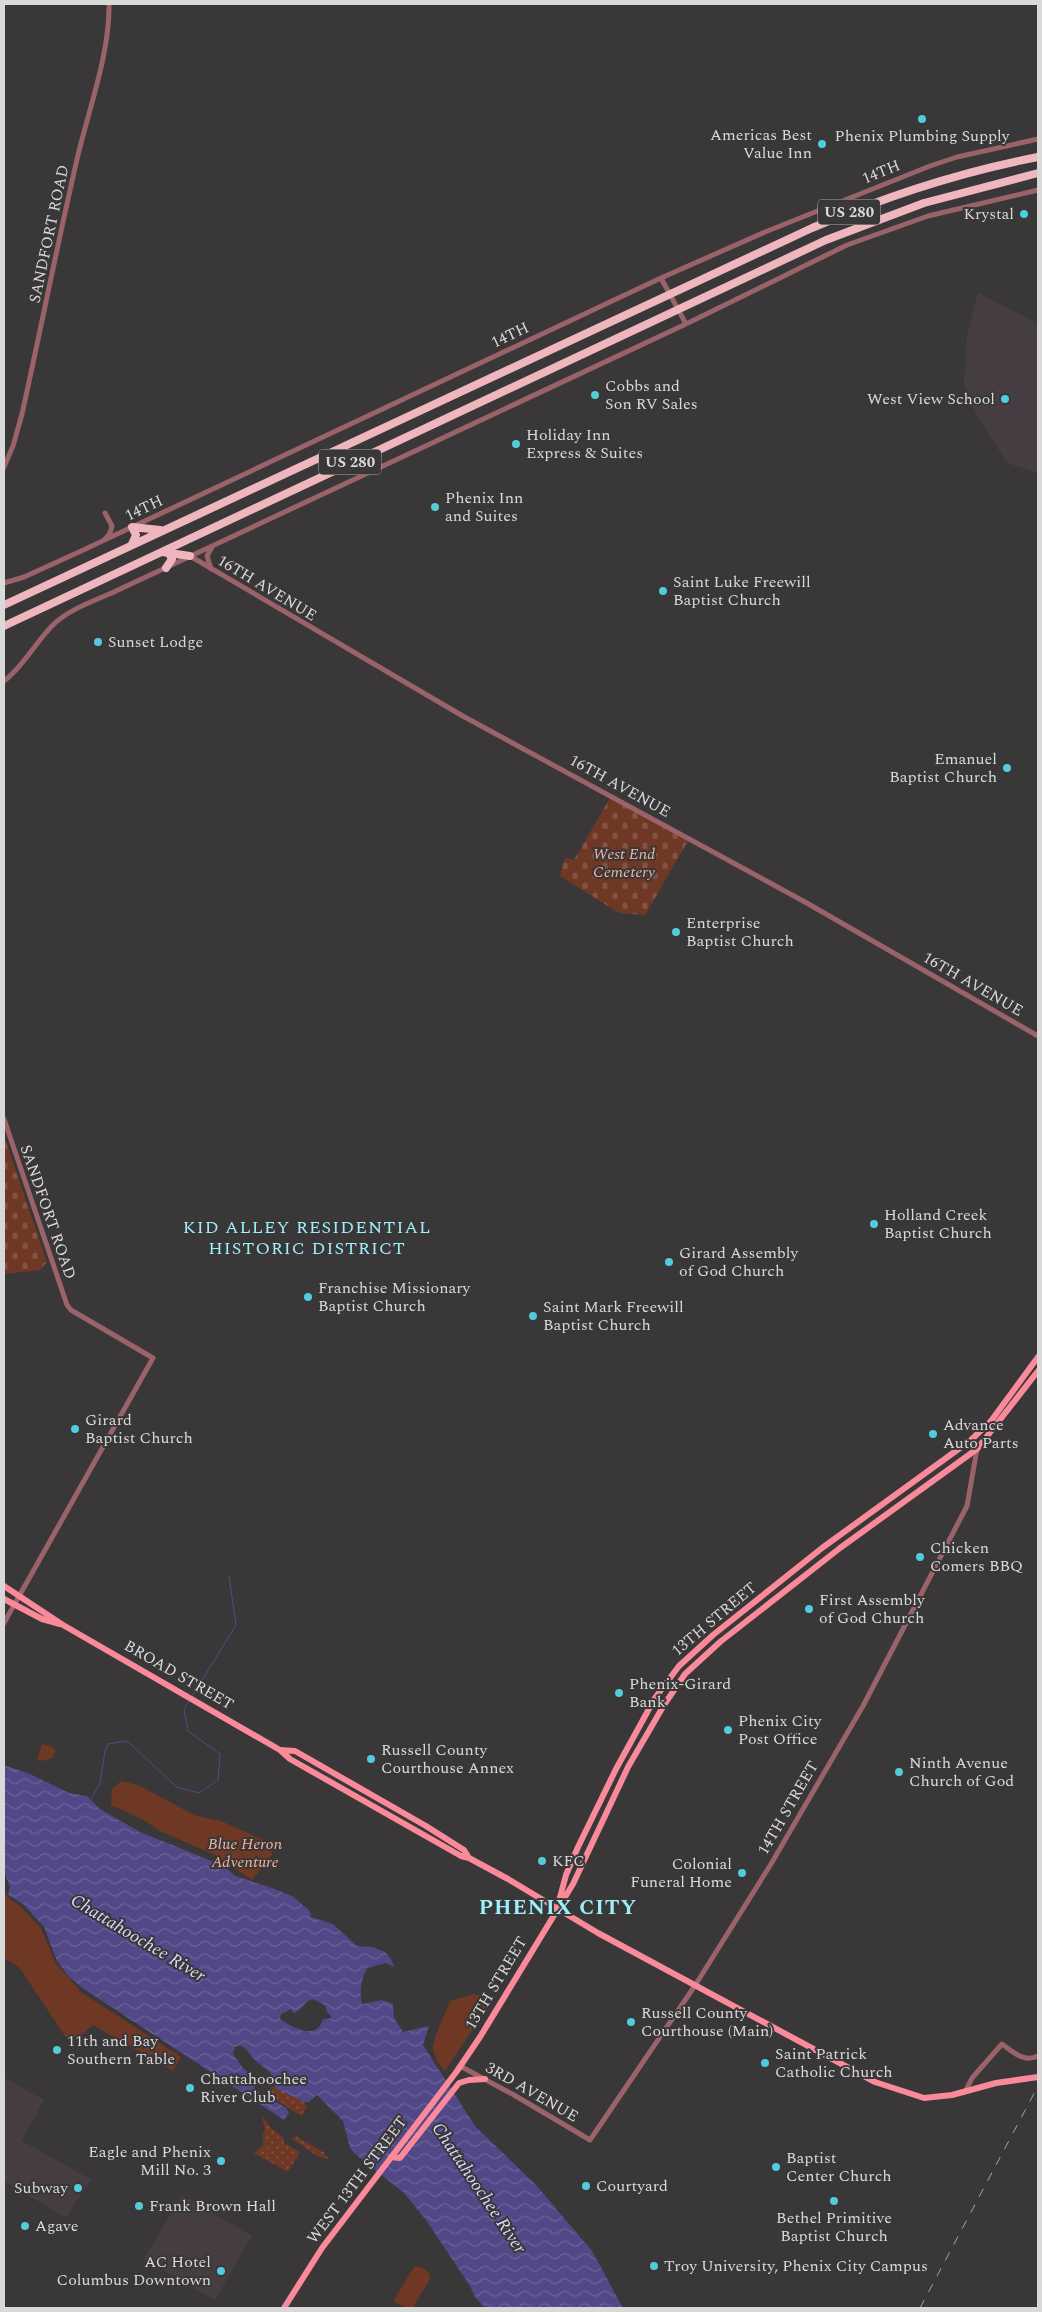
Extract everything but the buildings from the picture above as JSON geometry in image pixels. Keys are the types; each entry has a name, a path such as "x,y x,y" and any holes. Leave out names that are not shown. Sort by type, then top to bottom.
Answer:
{"highway":[{"name":"US 280","path":"4,605 843,214 946,179 1038,157"},
{"name":"US 280","path":"4,626 190,537 858,226 957,193 1038,173"},
{"path":"132,527 163,530"},
{"path":"130,545 136,535 132,527"},
{"path":"190,537 183,546 190,556"},
{"path":"158,552 190,556"},
{"path":"166,568 172,559 168,552"}],"main road":[{"name":"13TH STREET","path":"557,1908 566,1875 612,1777 655,1698 679,1666 713,1634 822,1548 962,1448 984,1428 1038,1357"},
{"name":"14TH STREET","path":"977,1449 1038,1371"},
{"name":"13TH STREET","path":"459,2069 573,1884 626,1771 664,1705 685,1674 720,1642 840,1548 977,1449"},
{"path":"4,1586 63,1625"},
{"path":"4,1599 42,1619 63,1625"},
{"name":"BROAD STREET","path":"63,1625 280,1750 295,1751 426,1826 464,1850 469,1858 598,1933 696,1984 825,2056 885,2086 924,2098 965,2092 996,2083 1038,2077"},
{"name":"WEST 13TH STREET","path":"284,2308 322,2248 459,2069"},
{"path":"391,2157 400,2158 459,2083 485,2079"}],"street":[{"name":"SANDFORT ROAD","path":"4,467 13,446 22,414 78,154 96,86 109,19 109,4"},
{"name":"14TH","path":"4,583 24,577 103,541 661,278 757,235 930,166 965,155 1038,139"},
{"path":"4,681 14,673 59,619 190,556 686,324 831,252 883,231 928,216 1038,190"},
{"path":"661,278 686,324"},
{"path":"103,541 112,528 105,513"},
{"path":"211,569 207,556 215,545"},
{"name":"16TH AVENUE","path":"190,556 461,715 805,902 1038,1036"},
{"name":"SANDFORT ROAD","path":"4,1119 62,1295 71,1310 152,1358 20,1596"},
{"name":"14TH STREET","path":"590,2140 696,1984 766,1872 854,1722 962,1517 970,1495 977,1449"},
{"path":"4,1623 20,1596"},
{"path":"965,2092 972,2078 1002,2044 1024,2058 1030,2059 1038,2056"},
{"name":"3RD AVENUE","path":"459,2069 485,2079 590,2140"}],"shaded area":[{"name":"West View School","path":"978,293 1038,323 1038,473 1007,463 977,416 964,383 967,335"},
{"path":"4,2077 44,2100 22,2141 91,2179 66,2218 4,2181"},
{"path":"182,2195 252,2236 215,2300 144,2259"}],"green space":[{"name":"West End Cemetery","path":"610,798 688,841 645,915 619,913 560,876 565,858 574,860"},
{"path":"4,1136 47,1262 40,1270 4,1274"},
{"path":"42,1744 51,1746 56,1751 52,1758 43,1761 37,1759"},
{"name":"Blue Heron Adventure","path":"121,1781 138,1785 196,1816 221,1821 268,1842 272,1855 252,1880 217,1856 160,1831 142,1819 111,1805 112,1789"},
{"path":"4,1892 41,1928 55,1962 81,1992 181,2057 173,2071 93,2025 71,2045 19,1967 4,1958"},
{"path":"474,1994 479,1995 490,2003 445,2071 433,2050 438,2030 450,2001"},
{"path":"272,2086 305,2102 307,2107 301,2116 269,2095"},
{"path":"262,2115 271,2128 284,2138 284,2143 300,2152 289,2170 286,2171 254,2153 264,2143 262,2137 265,2130"},
{"path":"296,2136 323,2152 329,2159 319,2157 292,2139"},
{"path":"414,2267 425,2269 429,2273 430,2279 413,2308 406,2308 393,2301"}],"water":[{"name":"Chattahoochee River","path":"4,1765 30,1774 69,1793 87,1796 100,1809 140,1832 224,1866 235,1876 292,1896 310,1911 311,1917 333,1924 357,1946 372,1947 385,1952 391,1959 394,1967 386,1963 367,1968 361,1986 362,2004 382,2000 393,2004 394,2018 403,2032 429,2026 423,2045 475,2126 536,2185 592,2251 623,2308 485,2308 475,2297 470,2286 426,2220 404,2193 354,2153 350,2148 343,2121 317,2095 309,2102 305,2102 275,2088 275,2082 269,2071 243,2047 240,2045 235,2047 233,2054 243,2068 259,2081 254,2088 265,2099 267,2100 268,2097 286,2108 289,2113 284,2120 84,1989 69,1977 57,1961 44,1927 23,1904 8,1895 10,1887 4,1872","holes":["313,1999 326,2006 326,2010 332,2018 323,2019 316,2030 304,2031 280,2019 281,2014 291,2009 294,2013 297,2012"]}],"waterway":[{"path":"193,1695 236,1625 229,1576"},
{"path":"90,1801 100,1783 105,1751 108,1744 127,1741 177,1787 199,1793 218,1780 220,1754 188,1731 184,1709 189,1701"}],"railway":[{"path":"920,2308 1038,2086"}],"place":[{"name":"Phenix Plumbing Supply","path":"922,119"},
{"name":"Americas Best Value Inn","path":"822,144"},
{"name":"Krystal","path":"1024,214"},
{"name":"Cobbs and Son RV Sales","path":"595,395"},
{"name":"West View School","path":"1005,399"},
{"name":"Holiday Inn Express & Suites","path":"516,444"},
{"name":"Phenix Inn and Suites","path":"435,507"},
{"name":"Saint Luke Freewill Baptist Church","path":"663,591"},
{"name":"Sunset Lodge","path":"98,642"},
{"name":"Emanuel Baptist Church","path":"1007,768"},
{"name":"Enterprise Baptist Church","path":"676,932"},
{"name":"Holland Creek Baptist Church","path":"874,1224"},
{"name":"Girard Assembly of God Church","path":"669,1262"},
{"name":"Franchise Missionary Baptist Church","path":"308,1297"},
{"name":"Saint Mark Freewill Baptist Church","path":"533,1316"},
{"name":"Girard Baptist Church","path":"75,1429"},
{"name":"Advance Auto Parts","path":"933,1434"},
{"name":"Chicken Comers BBQ","path":"920,1557"},
{"name":"First Assembly of God Church","path":"809,1609"},
{"name":"Phenix-Girard Bank","path":"619,1693"},
{"name":"Phenix City Post Office","path":"728,1730"},
{"name":"Russell County Courthouse Annex","path":"371,1759"},
{"name":"Ninth Avenue Church of God","path":"899,1772"},
{"name":"KFC","path":"542,1861"},
{"name":"Colonial Funeral Home","path":"742,1873"},
{"name":"Russell County Courthouse (Main)","path":"631,2022"},
{"name":"11th and Bay Southern Table","path":"57,2050"},
{"name":"Saint Patrick Catholic Church","path":"765,2063"},
{"name":"Chattahoochee River Club","path":"190,2088"},
{"name":"Eagle and Phenix Mill No. 3","path":"221,2161"},
{"name":"Baptist Center Church","path":"776,2167"},
{"name":"Courtyard","path":"586,2186"},
{"name":"Subway","path":"78,2188"},
{"name":"Bethel Primitive Baptist Church","path":"834,2201"},
{"name":"Frank Brown Hall","path":"139,2206"},
{"name":"Agave","path":"25,2226"},
{"name":"Troy University, Phenix City Campus","path":"654,2266"},
{"name":"AC Hotel Columbus Downtown","path":"221,2271"}],"district":[{"name":"KID ALLEY RESIDENTIAL HISTORIC DISTRICT","path":"307,1237"},
{"name":"PHENIX CITY","path":"558,1908"}]}
